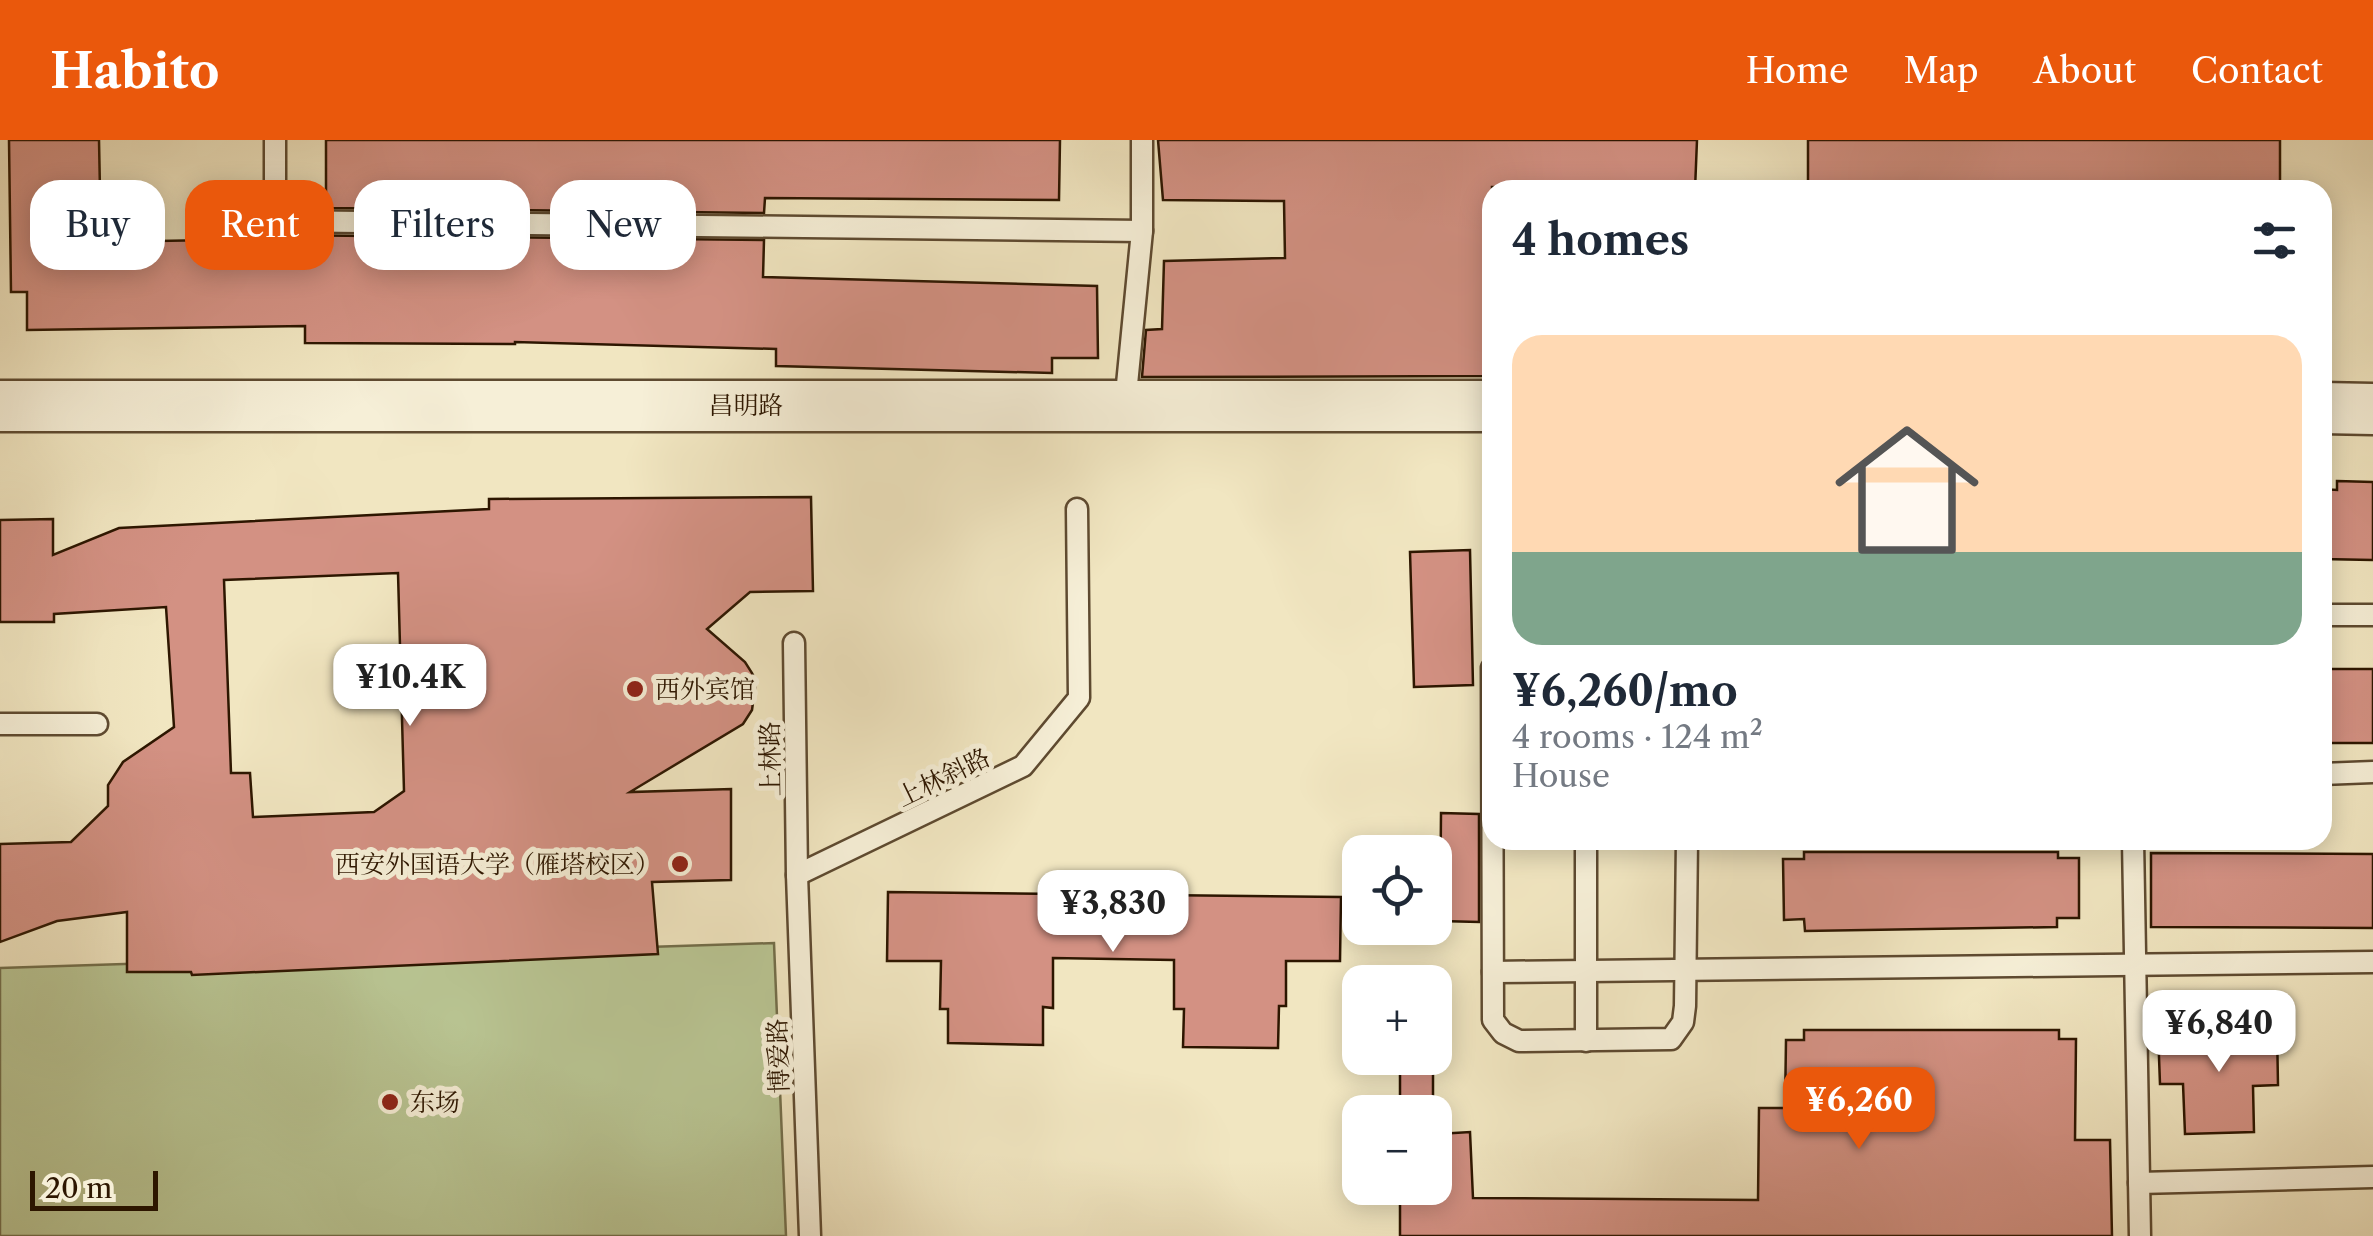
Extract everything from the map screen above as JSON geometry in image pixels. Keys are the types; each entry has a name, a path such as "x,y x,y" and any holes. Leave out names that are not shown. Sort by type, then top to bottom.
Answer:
{"street":[{"name":"昌明路","path":"0,406 1482,406"},
{"path":"2332,408 2373,408"}],"lane":[{"path":"275,140 275,222 1142,230"},
{"path":"1126,405 1142,230 1142,140"},
{"name":"上林斜路","path":"796,875 1023,766 1079,698 1077,509"},
{"path":"2332,614 2373,615"},
{"name":"上林路","path":"794,643 796,875"},
{"path":"0,724 96,724"},
{"path":"2332,774 2373,772"},
{"path":"1492,850 1493,1020 1503,1033 1519,1041 1670,1039 1683,1022 1687,850"},
{"path":"1586,850 1586,1041"},
{"path":"2134,850 2140,1236"},
{"name":"博爱路","path":"796,875 810,1236"},
{"path":"1493,972 2373,962"},
{"path":"2139,1183 2373,1177"}],"green space":[{"name":"东场","path":"774,943 786,1236 0,1236 0,968"}],"building":[{"path":"9,140 99,140 100,180 30,180 30,270 165,270 165,241 185,241 185,270 334,270 334,236 354,236 354,270 530,270 530,238 550,238 550,270 696,270 696,239 764,240 763,277 1097,286 1098,358 1052,358 1052,373 776,366 776,349 515,342 305,343 305,326 27,330 27,292 11,292"},
{"path":"326,140 1060,140 1059,200 765,198 764,213 696,212 696,180 550,180 550,211 530,210 530,180 354,180 354,208 334,208 334,180 326,180"},
{"path":"1158,140 1697,140 1695,180 1482,180 1482,376 1142,377 1146,330 1162,329 1164,261 1285,258 1284,201 1163,200"},
{"path":"1808,140 2280,140 2280,180 1808,180"},
{"path":"2337,481 2373,482 2373,560 2332,559 2332,490 2337,490"},
{"path":"811,497 813,591 750,592 707,629 752,673 756,681 752,710 743,724 630,792 731,789 731,880 652,882 658,954 192,975 127,972 127,912 57,921 0,942 0,844 71,842 108,806 108,785 123,762 174,727 166,607 54,614 54,622 0,622 0,520 53,519 53,555 119,528 489,509 489,499","holes":["398,573 404,791 374,812 253,817 250,773 231,773 224,580"]},
{"path":"1470,550 1473,685 1414,687 1410,552"},
{"path":"2332,669 2373,669 2373,743 2332,743"},
{"path":"1441,813 1479,814 1479,922 1452,921 1452,835 1441,835"},
{"path":"1804,852 2058,852 2058,858 2079,858 2079,918 2057,918 2057,927 1805,931 1804,919 1784,920 1783,859 1804,859"},
{"path":"2151,853 2373,854 2373,928 2151,927"},
{"path":"888,892 1341,897 1340,961 1286,961 1286,1006 1279,1006 1278,1048 1183,1047 1184,1009 1174,1009 1174,960 1053,958 1053,1008 1043,1007 1043,1045 948,1043 948,1009 940,1009 941,961 887,961"},
{"path":"2277,1029 2278,1085 2253,1086 2254,1132 2185,1134 2183,1084 2160,1084 2158,1030"},
{"path":"1804,1030 2059,1030 2059,1039 2076,1039 2075,1140 2110,1140 2112,1236 1400,1236 1400,1205 1452,1205 1452,1133 1470,1132 1473,1198 1758,1200 1759,1108 1785,1108 1786,1040 1804,1040"},
{"path":"1400,1075 1433,1075 1433,1095 1400,1095"}],"place":[{"name":"西外宾馆","path":"635,689"},
{"name":"西安外国语大学（雁塔校区）","path":"680,864"},
{"name":"东场","path":"390,1102"}]}
